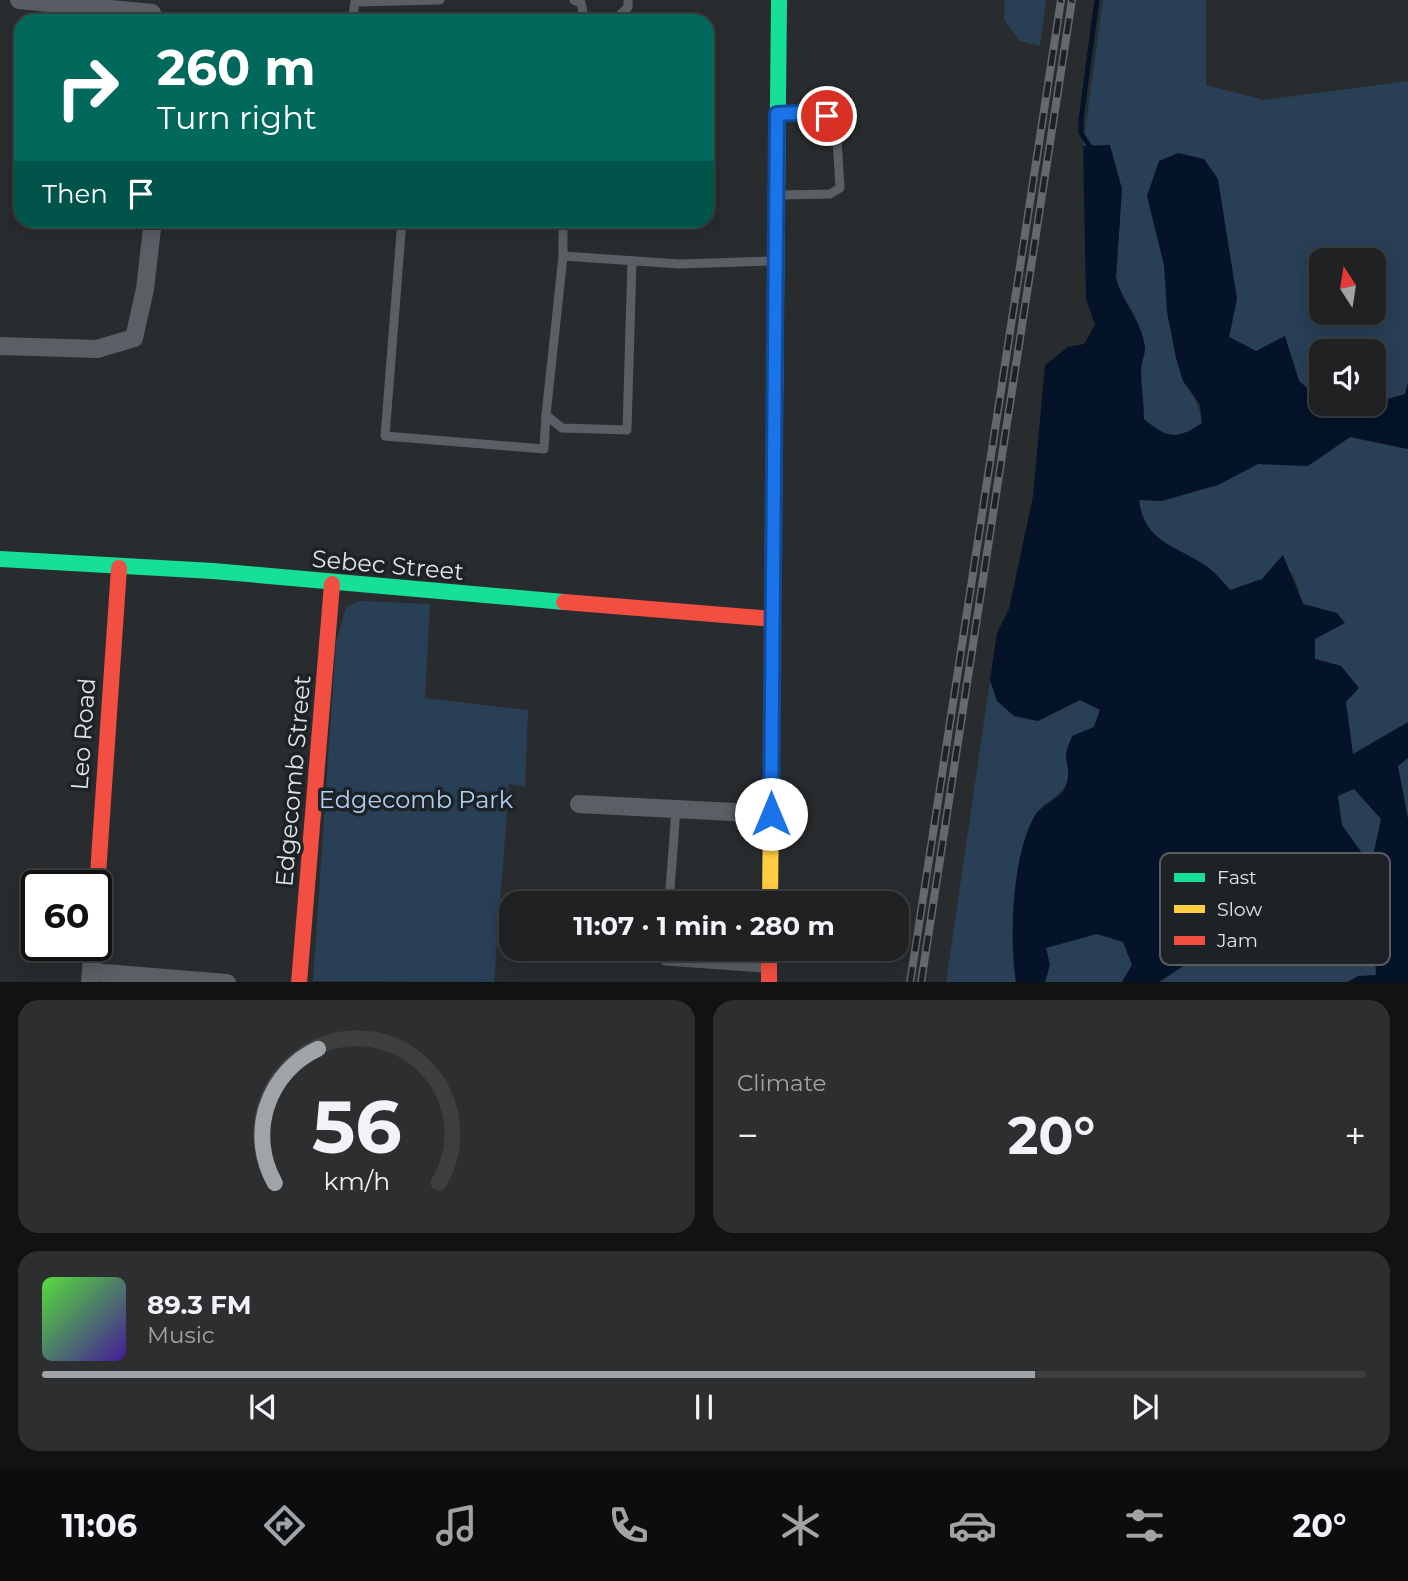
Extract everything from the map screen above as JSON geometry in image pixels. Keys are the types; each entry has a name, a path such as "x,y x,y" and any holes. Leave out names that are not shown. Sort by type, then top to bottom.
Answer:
{"street":[{"path":"19,0 151,11"},
{"path":"770,891 779,0"},
{"path":"0,346 97,349 134,338 145,289 152,228"},
{"name":"Sebec Street","path":"0,559 119,568 213,571 332,584 772,620"},
{"name":"Leo Road","path":"98,870 119,568"},
{"name":"Edgecomb Street","path":"299,982 332,584"},
{"path":"579,804 771,814"},
{"path":"91,977 227,982"}],"lane":[{"path":"353,14 355,2 440,0"},
{"path":"574,0 581,3 584,14"},
{"path":"775,195 830,194 839,188 836,123 817,112 777,114"},
{"path":"401,228 385,436 544,449 564,256 563,228"},
{"path":"564,256 680,264 775,261"},
{"path":"546,415 562,428 627,430 632,261"},
{"path":"670,891 676,809"},
{"path":"665,961 769,975"}],"green space":[{"path":"1005,0 1046,0 1040,46 1020,41 1004,20"},
{"path":"1103,0 1206,0 1206,85 1264,100 1408,81 1408,382 1405,394 1386,400 1386,339 1309,339 1309,391 1299,381 1285,337 1256,351 1229,337 1237,299 1217,179 1147,196 1164,264 1177,360 1198,407 1202,424 1185,433 1172,435 1143,419 1142,337 1116,277 1122,189 1083,146"},
{"path":"1350,437 1408,449 1408,982 946,982 990,680 997,701 1038,721 1080,700 1100,709 1094,727 1066,755 1068,774 1064,787 1039,808 1341,666 1315,659 1315,639 1293,574 1262,579 1230,590 1209,568 1154,534 1142,514 1139,499 1162,501 1218,485 1258,464 1308,466"},
{"name":"Edgecomb Park","path":"360,601 430,604 425,698 528,710 525,787 509,784 494,982 313,981 336,642 346,607"}],"shaded area":[{"path":"1110,145 1122,189 1116,277 1143,339 1145,351 1141,370 1144,419 1159,430 1172,435 1185,433 1202,423 1200,405 1183,381 1176,358 1167,312 1164,265 1147,196 1159,161 1178,153 1204,159 1218,179 1237,299 1229,337 1256,351 1285,336 1299,381 1309,390 1309,416 1386,416 1386,400 1405,394 1408,382 1408,449 1350,437 1308,466 1258,464 1218,485 1161,501 1139,500 1147,526 1154,534 1209,568 1230,590 1262,579 1283,555 1303,604 1337,613 1345,623 1315,639 1315,659 1341,666 1359,688 1346,702 1353,754 1408,722 1408,758 1398,766 1408,819 1408,982 1348,982 1358,976 1376,975 1375,965 1390,965 1390,853 1374,853 1381,819 1354,789 1338,796 1342,825 1362,853 1160,853 1160,965 1185,965 1159,982 1122,982 1132,965 1123,942 1097,934 1046,948 1050,965 1045,982 1016,982 1013,921 1021,853 1034,817 1065,788 1068,776 1066,754 1072,736 1094,727 1100,710 1080,700 1038,721 1014,716 997,701 990,680 997,633 1009,609 1033,496 1045,365 1068,347 1084,344 1095,325 1086,299 1083,146"}],"waterway":[{"path":"1092,150 1081,133 1081,119 1097,0"}],"railway":[{"path":"910,982 1061,0"},
{"path":"921,982 1072,0"}],"traffic: fast":[{"path":"776,305 779,0"},
{"path":"0,559 213,571 564,602"}],"traffic: slow":[{"path":"770,891 776,305"}],"traffic: jam":[{"path":"98,870 119,568"},
{"path":"299,982 332,584"},
{"path":"564,602 772,619"},
{"path":"769,961 769,982"}],"route":[{"path":"771,814 777,114 817,112 827,116"}]}
